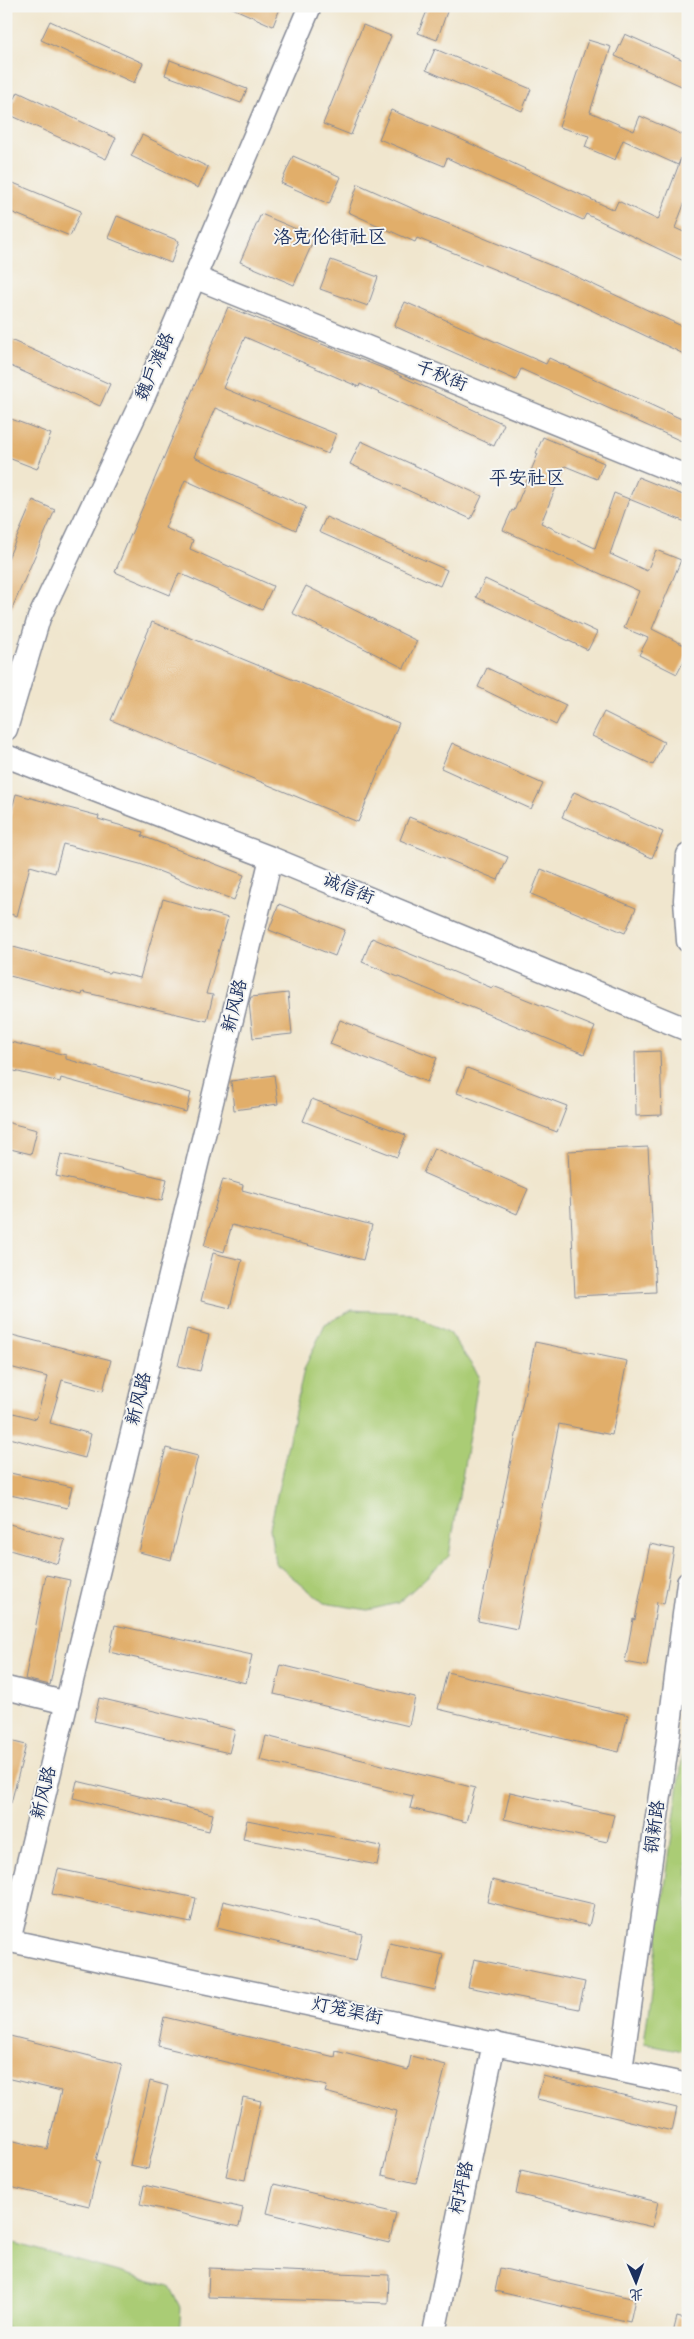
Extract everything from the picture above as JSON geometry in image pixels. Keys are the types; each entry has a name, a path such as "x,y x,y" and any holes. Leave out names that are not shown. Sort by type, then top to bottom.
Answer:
{"street":[{"name":"魏户滩路","path":"7,724 39,618 144,396 310,6"},
{"name":"千秋街","path":"194,277 688,477"},
{"name":"诚信街","path":"6,756 272,858 688,1030"},
{"path":"688,855 685,900 688,940"},
{"name":"新风路","path":"8,1941 272,858"},
{"name":"钢新路","path":"621,2070 688,1584"},
{"path":"6,1688 67,1703"},
{"name":"灯笼渠街","path":"8,1941 688,2085"},
{"name":"柯坪路","path":"434,2333 494,2043"}],"green space":[{"path":"352,1310 411,1313 450,1333 479,1376 449,1556 398,1603 368,1610 324,1603 275,1563 270,1528 304,1369 325,1324"},
{"path":"688,1716 688,2052 644,2043"},
{"path":"6,2241 169,2286 181,2309 179,2333 6,2333"}],"building":[{"path":"228,6 281,6 273,26"},
{"path":"429,6 449,6 437,40 418,33"},
{"path":"50,21 143,63 134,83 41,40"},
{"path":"363,25 391,36 351,135 323,124"},
{"path":"625,34 688,62 688,89 615,56"},
{"path":"588,40 611,47 590,112 634,131 640,116 688,137 688,194 675,228 688,234 688,263 586,214 583,220 447,158 444,166 379,139 391,110 456,137 614,210 618,201 658,220 682,156 678,165 623,140 615,160 585,147 589,136 559,127"},
{"path":"435,49 531,89 522,111 426,70"},
{"path":"170,60 247,89 241,103 165,75"},
{"path":"18,92 116,138 106,159 8,114"},
{"path":"142,135 208,167 198,188 131,156"},
{"path":"293,156 341,177 329,204 281,183"},
{"path":"6,180 81,211 70,236 6,210"},
{"path":"358,184 427,215 562,270 688,329 688,356 570,300 417,238 415,242 348,212"},
{"path":"261,214 315,237 294,285 240,262"},
{"path":"117,216 179,241 171,263 108,238"},
{"path":"331,260 378,277 368,306 320,289"},
{"path":"405,302 546,364 549,358 688,422 688,444 521,369 516,380 394,326"},
{"path":"228,307 390,371 504,424 494,446 360,384 359,387 245,337 223,388 336,434 328,454 215,408 194,457 306,507 296,530 185,480 165,528 193,540 190,549 273,586 262,610 179,573 170,595 115,572"},
{"path":"6,338 110,384 100,406 6,364"},
{"path":"6,417 51,434 37,469 6,457"},
{"path":"543,437 604,463 597,479 565,466 541,523 595,548 614,493 629,499 610,554 647,571 656,550 681,560 652,629 688,647 688,653 677,674 639,655 648,638 624,628 639,591 503,530 512,510 514,511 538,454 536,453"},
{"path":"361,441 482,496 471,519 350,464"},
{"path":"638,477 688,497 688,523 629,499"},
{"path":"33,500 55,510 6,622 6,563"},
{"path":"326,517 447,570 440,586 319,532"},
{"path":"485,579 597,632 588,650 476,597"},
{"path":"306,586 417,641 404,668 292,613"},
{"path":"152,622 399,723 358,822 111,720"},
{"path":"487,668 566,705 556,725 478,687"},
{"path":"604,712 664,742 653,765 592,736"},
{"path":"452,743 543,784 531,809 441,768"},
{"path":"574,792 663,832 652,858 562,817"},
{"path":"16,794 99,816 98,819 143,832 142,836 244,875 234,900 140,864 63,844 55,873 30,866 17,916 6,913 6,831"},
{"path":"409,817 508,857 498,880 400,840"},
{"path":"541,869 636,908 625,933 531,894"},
{"path":"163,899 228,918 206,994 213,995 207,1021 83,992 82,995 6,975 6,945 109,973 110,971 140,978"},
{"path":"279,904 345,930 335,956 269,930"},
{"path":"372,938 492,988 493,986 595,1027 584,1054 362,962"},
{"path":"288,993 292,1034 253,1038 249,1003 251,997"},
{"path":"340,1020 437,1058 427,1082 330,1044"},
{"path":"6,1041 66,1055 66,1059 191,1093 186,1112 61,1078 60,1082 6,1069"},
{"path":"660,1051 662,1115 636,1116 635,1052"},
{"path":"467,1068 567,1106 557,1132 457,1093"},
{"path":"274,1075 278,1104 234,1110 231,1081"},
{"path":"312,1099 406,1135 397,1157 303,1121"},
{"path":"6,1122 37,1130 31,1154 6,1148"},
{"path":"648,1147 656,1292 575,1296 568,1151"},
{"path":"434,1148 528,1189 517,1214 423,1173"},
{"path":"61,1154 167,1179 162,1201 56,1176"},
{"path":"223,1179 243,1185 242,1190 372,1225 363,1260 232,1225 224,1252 204,1246"},
{"path":"213,1253 242,1260 230,1308 201,1301"},
{"path":"187,1329 209,1335 200,1371 178,1366"},
{"path":"12,1335 111,1360 103,1391 62,1380 50,1423 91,1434 85,1458 6,1437 6,1411 36,1419 48,1377 6,1366"},
{"path":"535,1342 627,1361 612,1435 559,1424 517,1629 478,1621"},
{"path":"166,1448 198,1456 171,1560 139,1552"},
{"path":"6,1472 72,1487 67,1508 6,1494"},
{"path":"6,1523 65,1540 58,1564 6,1549"},
{"path":"650,1544 674,1549 664,1604 657,1602 647,1666 625,1662"},
{"path":"46,1575 70,1580 50,1685 25,1679"},
{"path":"115,1625 252,1655 246,1683 109,1652"},
{"path":"281,1665 415,1697 409,1726 274,1694"},
{"path":"447,1672 628,1715 619,1752 438,1709"},
{"path":"99,1698 235,1730 229,1753 94,1721"},
{"path":"266,1736 475,1788 466,1822 410,1808 413,1796 260,1760"},
{"path":"6,1740 26,1745 11,1803 6,1802"},
{"path":"77,1781 213,1814 209,1831 73,1798"},
{"path":"510,1792 614,1815 607,1842 504,1819"},
{"path":"247,1820 381,1846 377,1865 243,1839"},
{"path":"58,1869 196,1898 191,1923 52,1894"},
{"path":"492,1880 594,1904 589,1926 487,1902"},
{"path":"223,1901 362,1934 356,1961 217,1928"},
{"path":"390,1943 443,1955 435,1990 382,1978"},
{"path":"474,1959 585,1982 579,2009 468,1987"},
{"path":"164,2017 335,2057 336,2051 408,2070 411,2056 446,2065 416,2183 382,2175 397,2111 325,2092 327,2086 158,2046"},
{"path":"6,2035 122,2064 96,2160 100,2161 89,2206 6,2186 6,2139 47,2149 61,2091 6,2078"},
{"path":"543,2076 677,2108 672,2131 537,2099"},
{"path":"150,2081 168,2086 148,2169 130,2165"},
{"path":"243,2097 261,2101 245,2180 226,2176"},
{"path":"521,2170 658,2202 652,2227 516,2194"},
{"path":"274,2184 396,2213 389,2243 267,2213"},
{"path":"144,2185 243,2208 239,2227 140,2204"},
{"path":"209,2268 389,2275 388,2303 208,2297"},
{"path":"500,2268 635,2299 630,2322 495,2291"},
{"path":"677,2317 688,2320 688,2333 673,2333"}],"district":[{"name":"洛克伦街社区","path":"330,238"},
{"name":"平安社区","path":"527,479"}]}
